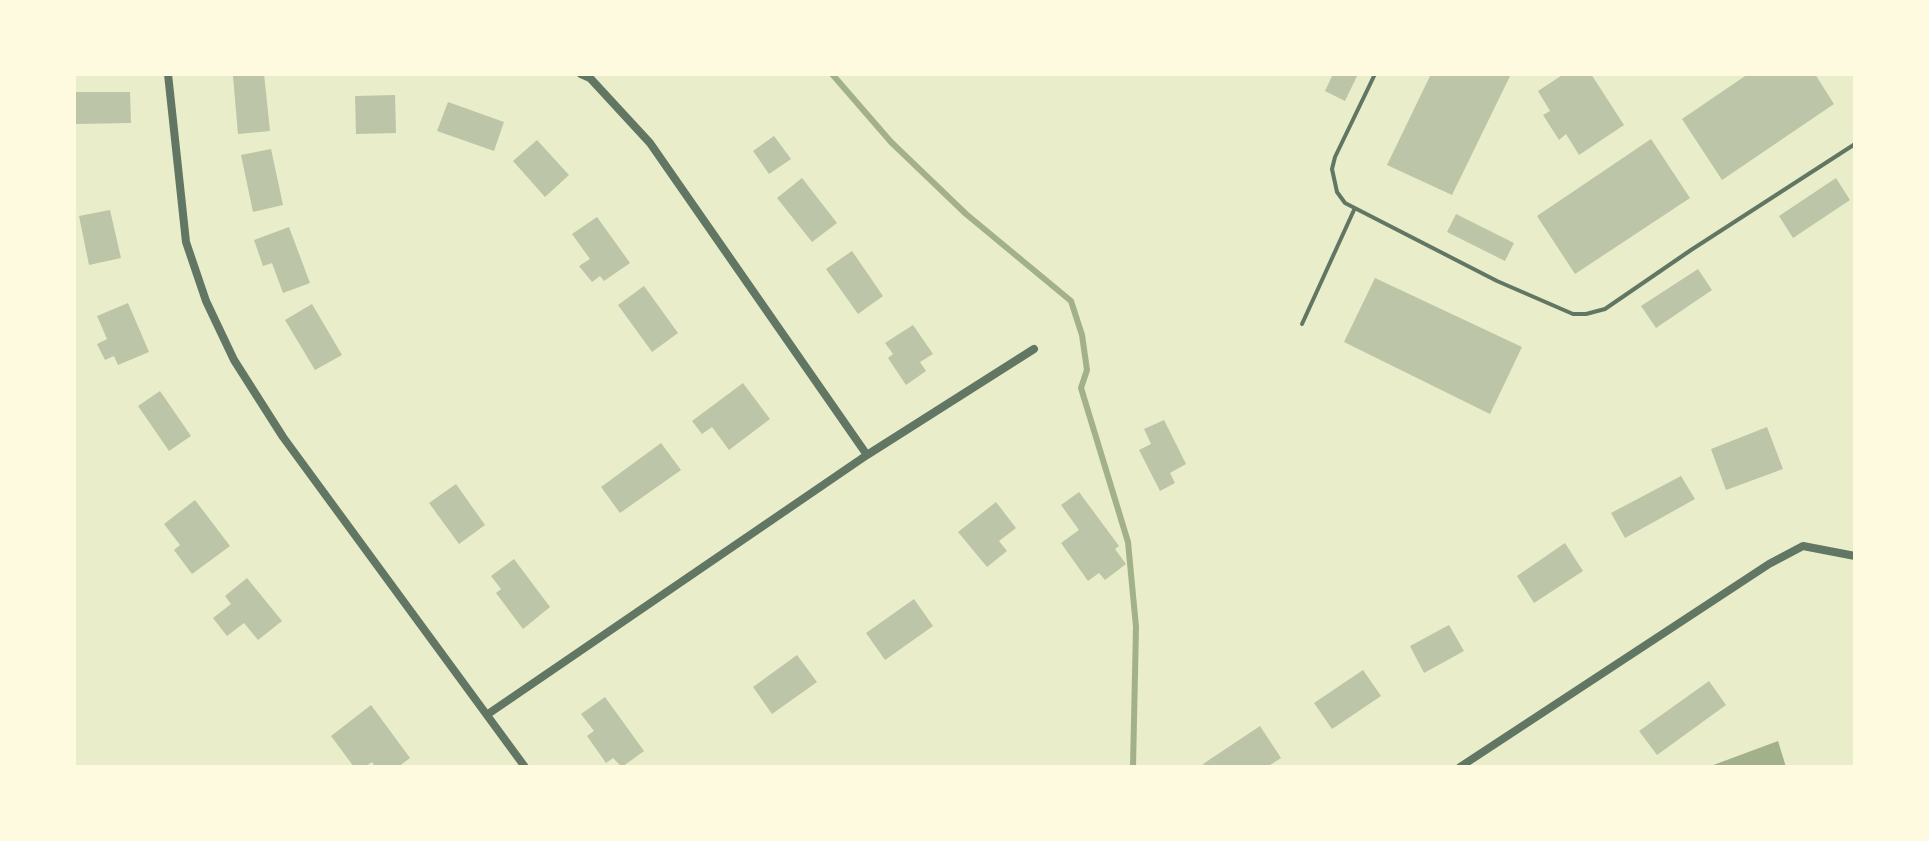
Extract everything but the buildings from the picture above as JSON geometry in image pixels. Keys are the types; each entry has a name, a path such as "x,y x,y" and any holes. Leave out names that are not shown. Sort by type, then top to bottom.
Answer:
{"street":[{"path":"168,74 186,242 206,301 234,360 283,437 525,767"},
{"path":"581,74 590,78 650,143 867,455"},
{"path":"488,714 867,455 1034,349"},
{"path":"1460,767 1769,564 1803,546 1855,556"}],"lane":[{"path":"1375,74 1335,157 1332,169 1337,192 1354,210 1561,311 1586,314 1605,309 1855,144"},
{"path":"1302,324 1354,210"}],"shaded area":[{"path":"1778,741 1786,767 1708,767"}],"waterway":[{"path":"832,74 891,142 966,214 1071,301 1082,335 1087,370 1081,388 1128,542 1136,627 1133,767"}]}
